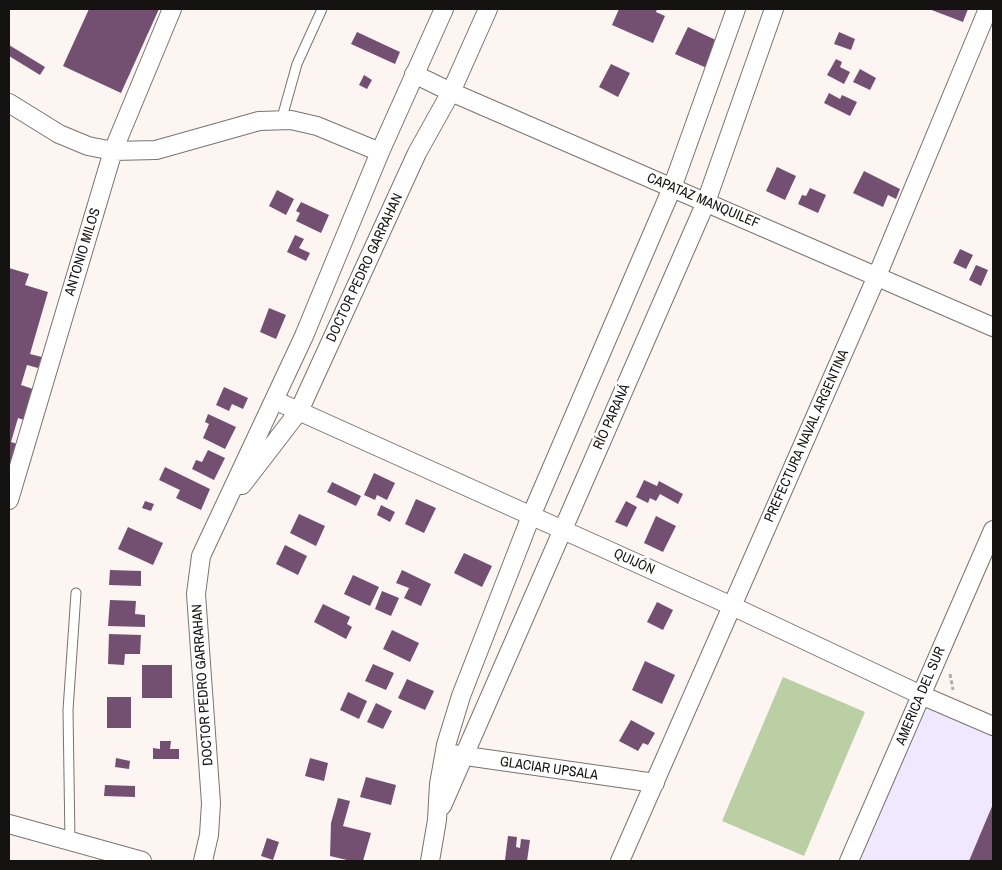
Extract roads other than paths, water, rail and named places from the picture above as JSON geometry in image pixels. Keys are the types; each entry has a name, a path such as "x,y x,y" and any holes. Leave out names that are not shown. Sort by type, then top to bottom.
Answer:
{"street":[{"name":"ANTONIO MILOS","path":"9,500 113,151 172,9"},
{"name":"DOCTOR PEDRO GARRAHAN","path":"203,861 210,835 211,803 196,594 201,556 304,336 380,152 444,9"},
{"name":"DOCTOR PEDRO GARRAHAN","path":"220,513 299,411 417,153 451,92 488,9"},
{"name":"RÍO PARANÁ","path":"430,861 437,820 438,784 444,752 462,696 531,516 672,188 736,9"},
{"name":"RÍO PARANÁ","path":"437,820 462,757 706,202 774,9"},
{"name":"PREFECTURA NAVAL ARGENTINA","path":"620,861 877,276 988,9"},
{"name":"CAPATAZ MANQUILEF","path":"414,74 451,92 993,327"},
{"path":"9,103 59,134 88,146 113,151 156,150 259,121 291,120 317,126 380,152"},
{"name":"QUIJÓN","path":"274,400 732,606 921,695 993,726"},
{"name":"AMERICA DEL SUR","path":"849,861 993,530"},
{"name":"GLACIAR UPSALA","path":"444,752 462,757 655,783"},
{"path":"9,824 142,861"}],"lane":[{"path":"281,121 297,64 322,9"},
{"path":"70,841 68,710 76,593"}]}
